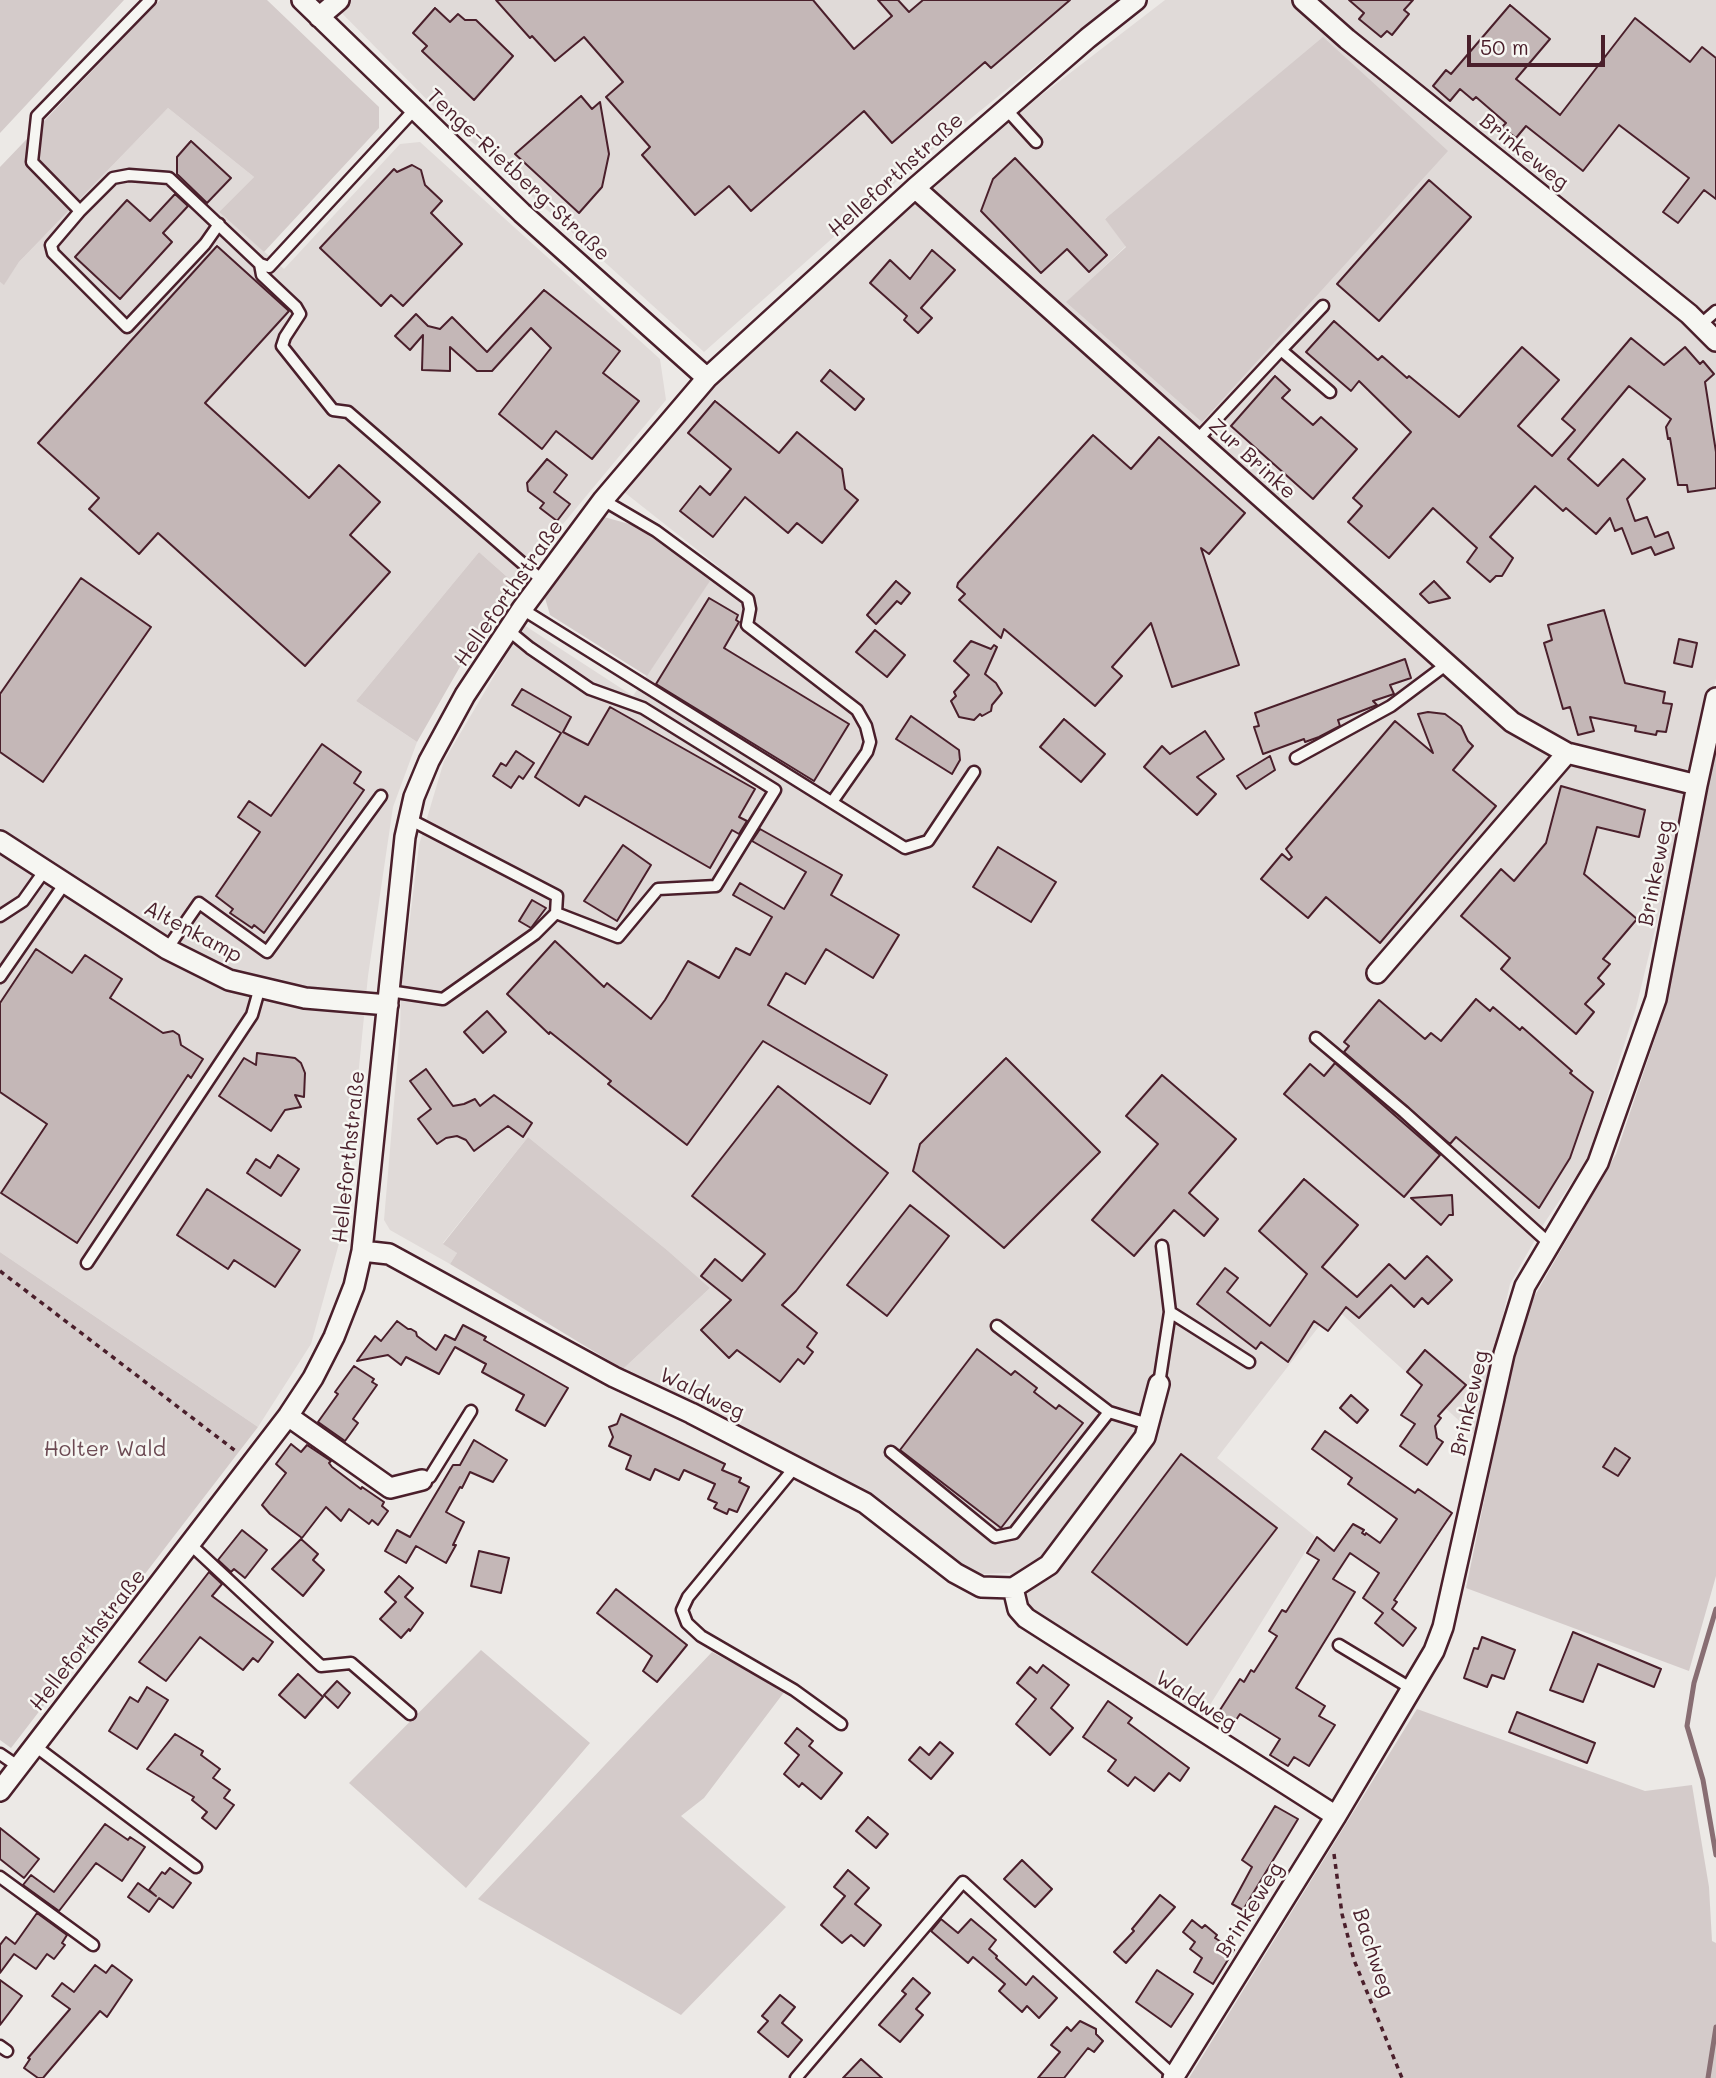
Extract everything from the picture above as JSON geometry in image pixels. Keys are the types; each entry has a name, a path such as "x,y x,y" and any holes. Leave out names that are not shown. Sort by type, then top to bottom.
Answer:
{"street":[{"name":"Tenge-Rietberg-Straße","path":"302,0 522,213 707,377"},
{"path":"318,17 339,0"},
{"name":"Helleforthstraße","path":"0,1791 288,1416 313,1378 334,1337 354,1286 362,1251 405,837 414,797 429,761 465,695 522,609 603,500 707,377 1006,108 1136,0"},
{"name":"Brinkeweg","path":"1303,0 1346,39 1648,280 1716,341"},
{"name":"Zur Brinke","path":"915,188 1512,722 1567,753 1697,785"},
{"name":"Brinkeweg","path":"1173,2077 1336,1816 1434,1651 1443,1627 1504,1354 1525,1286 1598,1163 1656,999 1716,698"},
{"path":"1377,972 1567,753"},
{"name":"Altenkamp","path":"0,841 167,949 229,980 305,998 388,998"},
{"name":"Waldweg","path":"362,1251 389,1254 614,1377 796,1466 865,1503 956,1573 981,1587 1013,1588 1018,1609 1026,1618 1336,1816"},
{"path":"1013,1588 1049,1565 1145,1437 1158,1384"},
{"path":"288,1416 390,1488 422,1480"}],"lane":[{"path":"80,211 32,162 37,116 150,0"},
{"path":"1006,108 1036,142"},
{"path":"219,224 205,244 127,327 53,253 51,245 113,178 129,174 153,176 169,178 219,224 260,264 269,267 414,110"},
{"path":"260,264 262,275 300,314 282,346 333,410 348,412 543,581"},
{"path":"1197,440 1323,306"},
{"path":"1700,325 1716,311"},
{"path":"1281,350 1330,392"},
{"path":"603,500 656,531 748,599 750,609 747,625 857,710 866,726 870,742 867,752 832,802"},
{"path":"522,609 905,848 928,841 974,772"},
{"path":"508,630 590,689 643,708 775,790 716,886 658,890 618,936 556,914"},
{"path":"1296,758 1391,706 1447,664"},
{"path":"167,949 199,903 267,952 381,796"},
{"path":"388,998 443,999 535,934 556,914 557,896 409,819"},
{"path":"0,916 23,901 45,870"},
{"path":"0,977 65,883"},
{"path":"87,1264 252,1015 260,987"},
{"path":"1316,1038 1404,1112 1550,1244"},
{"path":"1158,1384 1170,1312 1162,1245"},
{"path":"1170,1312 1249,1362"},
{"path":"997,1326 1110,1412 1148,1424"},
{"path":"422,1480 430,1477 471,1411"},
{"path":"891,1452 995,1537 1014,1534 1110,1412"},
{"path":"796,1466 688,1597 682,1609 687,1623 701,1636 794,1690 841,1724"},
{"path":"191,1545 321,1666 351,1663 410,1714"},
{"path":"1339,1645 1412,1689"},
{"path":"35,1746 196,1867"},
{"path":"0,1754 19,1767"},
{"path":"0,1877 93,1945"},
{"path":"796,2078 963,1882 1173,2077"}],"path":[{"path":"0,1271 252,1464"},
{"name":"Bachweg","path":"1322,1838 1329,1843 1336,1856 1342,1914 1353,1960 1402,2078"}],"shaded area":[{"path":"329,0 1117,0 932,150 704,352 442,115"},
{"path":"1165,0 1716,0 1716,679 1636,1008 1587,1160 1545,1222 1510,1284 1476,1436 1334,1307 1217,1458 1315,1536 1200,1721 1034,1612 1010,1573 981,1574 959,1563 887,1504 623,1369 710,1288 528,1137 443,1243 457,1253 450,1264 390,1230 384,1220 401,991 419,845 444,761 524,625 633,696 719,567 624,492 725,372 916,199 1022,110","holes":["1447,151 1067,302 1126,246 1105,218"]},
{"path":"168,108 254,177 219,212 284,269 400,144 420,142 660,359 666,400 514,583 479,552 356,701 417,742 393,807 368,976 343,1229 311,1344 258,1427 0,1252 0,282 4,284 19,262"}],"green space":[{"path":"0,0 124,0 0,133"},
{"path":"160,0 267,0 379,107 379,128 264,252 219,212 254,177 168,108 19,262 4,285 0,282 0,167"},
{"path":"1323,37 1448,151 1202,422 1066,302 1126,247 1105,219"},
{"path":"604,517 633,525 712,578 647,676 550,615 545,598"},
{"path":"479,552 514,583 461,665 417,742 356,701"},
{"path":"1716,748 1716,1576 1689,1671 1466,1588 1522,1318 1616,1154 1664,1012"},
{"path":"528,1137 710,1288 623,1369 450,1264 457,1253 443,1244"},
{"name":"Holter Wald","path":"0,1252 258,1427 11,1748 0,1740"},
{"path":"481,1650 590,1743 466,1888 349,1783"},
{"path":"712,1652 785,1691 704,1798 681,1816 786,1907 681,2015 478,1899"},
{"path":"1417,1709 1645,1791 1692,1785 1709,1887 1712,1941 1716,1943 1716,2078 1189,2078"}],"building":[{"path":"496,0 813,0 854,49 892,16 878,0 898,0 909,12 923,0 1070,0 991,68 985,62 892,143 864,111 751,211 729,186 695,215 642,155 650,147 606,97 623,82 584,37 555,61"},
{"path":"1349,0 1413,0 1404,10 1409,14 1392,35 1387,31 1381,37 1359,19 1364,13"},
{"path":"1510,5 1550,39 1516,79 1560,115 1635,18 1690,62 1702,47 1716,58 1716,199 1704,190 1678,223 1663,212 1689,178 1619,125 1583,171 1526,126 1516,138 1502,127 1506,123 1476,97 1473,100 1460,89 1450,101 1433,86 1446,70 1451,74"},
{"path":"435,8 450,22 458,14 465,20 476,20 513,56 474,100 422,51 427,46 413,33"},
{"path":"581,96 592,109 600,102 609,154 602,187 579,213 515,154"},
{"path":"191,141 231,178 207,203 177,174 177,157"},
{"path":"1015,158 1107,255 1089,272 1067,249 1041,273 981,211 993,179"},
{"path":"412,165 421,170 425,185 442,201 431,213 462,244 403,306 391,295 381,306 320,248 394,169 397,172"},
{"path":"1429,180 1471,217 1379,321 1337,284"},
{"path":"175,194 188,206 163,233 172,242 120,299 75,257 127,200 150,221"},
{"path":"217,246 289,311 205,403 309,498 339,465 380,502 350,535 390,572 305,666 158,533 139,554 89,509 99,498 38,443"},
{"path":"932,250 955,270 921,308 932,318 918,333 904,320 907,316 870,283 890,260 910,279"},
{"path":"544,290 620,351 603,373 639,401 592,459 556,431 542,449 499,414 551,348 531,328 492,371 477,371 450,347 450,371 422,370 423,335 410,350 395,336 416,314 428,326 440,329 452,317 487,352"},
{"path":"1334,321 1378,360 1382,356 1459,417 1522,347 1559,380 1518,426 1552,456 1575,430 1562,419 1631,338 1664,365 1685,347 1700,364 1703,361 1714,374 1705,382 1716,452 1716,488 1688,492 1687,485 1678,485 1666,427 1671,419 1629,386 1568,459 1598,486 1623,459 1645,479 1627,499 1635,521 1647,517 1655,537 1668,532 1674,548 1655,555 1651,547 1632,554 1622,528 1615,531 1610,518 1596,534 1566,508 1563,511 1535,486 1490,537 1513,558 1502,576 1496,576 1490,582 1467,562 1477,548 1433,508 1389,558 1348,522 1362,506 1353,498 1411,432 1359,381 1351,391 1306,352"},
{"path":"830,370 864,399 855,410 821,381"},
{"path":"1275,376 1290,390 1282,398 1313,425 1321,417 1357,449 1313,499 1231,426"},
{"path":"715,401 779,453 797,432 842,469 845,489 858,500 822,543 797,523 788,533 745,497 713,537 680,511 700,486 710,495 731,469 688,433"},
{"path":"1093,435 1131,469 1159,437 1245,513 1209,554 1201,548 1239,665 1172,687 1151,623 1112,667 1122,676 1095,706 1004,629 1001,638 959,600 965,594 957,587 958,583"},
{"path":"547,459 567,475 554,492 570,504 557,521 540,508 544,503 528,491 527,483"},
{"path":"81,578 151,627 43,782 0,752 0,694"},
{"path":"896,581 910,593 901,604 897,601 876,624 867,615"},
{"path":"1434,581 1450,598 1429,603 1420,594"},
{"path":"709,598 738,615 736,620 739,622 724,648 849,724 814,781 656,684"},
{"path":"1604,610 1625,683 1665,692 1663,703 1672,704 1666,732 1657,731 1656,735 1635,731 1636,726 1590,717 1594,731 1578,735 1570,707 1563,709 1544,643 1552,640 1548,625"},
{"path":"875,630 905,655 887,677 856,652"},
{"path":"1679,639 1697,643 1692,667 1674,663"},
{"path":"971,641 991,649 994,645 997,647 985,674 996,683 1002,693 992,705 991,711 982,716 980,714 974,720 959,717 951,701 956,696 954,692 969,675 954,661"},
{"path":"1405,659 1411,678 1390,685 1394,694 1373,701 1377,705 1338,720 1340,726 1319,737 1305,742 1304,739 1263,754 1254,727 1259,726 1255,713"},
{"path":"522,689 571,717 563,732 588,745 610,707 755,789 739,817 747,821 739,834 732,830 710,868 585,796 579,806 535,777 561,733 512,705"},
{"path":"1418,714 1445,714 1461,726 1473,746 1453,770 1496,806 1380,943 1326,897 1308,918 1261,879 1282,854 1289,860 1292,857 1286,849 1395,721 1433,753"},
{"path":"911,716 959,750 960,760 952,774 896,739"},
{"path":"1064,719 1105,754 1081,782 1040,747"},
{"path":"1205,731 1224,759 1197,777 1216,794 1197,815 1144,767 1162,746 1170,754"},
{"path":"322,744 361,772 354,783 364,790 264,933 230,913 233,909 216,896 260,832 238,817 249,801 271,816"},
{"path":"516,751 534,763 523,779 519,776 511,788 493,776 501,763 506,766"},
{"path":"1270,756 1275,770 1246,789 1237,776"},
{"path":"1561,786 1645,810 1639,837 1597,827 1584,874 1637,919 1603,959 1610,964 1598,978 1604,984 1585,1004 1594,1012 1576,1034 1501,969 1510,958 1461,916 1501,869 1514,881 1546,843"},
{"path":"760,829 842,875 831,895 899,935 873,978 826,949 805,984 786,973 768,1005 887,1075 870,1104 763,1041 687,1145 608,1084 611,1081 550,1032 549,1034 507,994 555,941 604,987 607,983 651,1019 688,961 719,978 736,948 750,955 772,917 733,895 740,883 784,909 806,872 752,841"},
{"path":"623,845 651,865 617,921 584,901"},
{"path":"998,847 1056,882 1031,922 973,887"},
{"path":"532,900 546,908 531,928 519,921"},
{"path":"36,949 72,973 85,955 122,979 110,998 163,1033 173,1031 179,1035 181,1045 203,1059 191,1078 188,1075 77,1243 1,1193 47,1124 0,1092 0,1003"},
{"path":"1476,999 1490,1011 1493,1007 1520,1030 1522,1027 1593,1092 1570,1158 1539,1208 1456,1137 1450,1144 1344,1052 1349,1046 1344,1042 1379,1000 1425,1039 1431,1033 1441,1041"},
{"path":"487,1011 506,1032 483,1053 464,1032"},
{"path":"257,1053 295,1058 301,1063 305,1073 304,1097 295,1095 301,1107 285,1110 271,1131 219,1096 244,1058 256,1065"},
{"path":"1006,1058 1100,1152 1004,1248 913,1171 920,1144"},
{"path":"1335,1063 1440,1155 1404,1197 1284,1094 1310,1064 1324,1076"},
{"path":"426,1069 453,1106 475,1099 480,1106 494,1095 532,1123 523,1137 508,1126 474,1151 466,1140 457,1136 446,1138 437,1144 418,1119 431,1109 410,1081"},
{"path":"1162,1075 1236,1139 1189,1193 1218,1219 1204,1236 1174,1210 1134,1256 1092,1220 1158,1144 1126,1116"},
{"path":"778,1086 888,1173 796,1291 782,1305 817,1333 807,1347 813,1352 804,1364 798,1359 780,1382 737,1350 729,1358 701,1330 731,1300 701,1276 715,1259 742,1281 765,1254 692,1196"},
{"path":"278,1155 299,1169 281,1196 247,1173 256,1159 270,1168"},
{"path":"1304,1179 1358,1225 1322,1267 1357,1297 1389,1264 1405,1279 1427,1256 1452,1280 1428,1304 1422,1298 1414,1307 1391,1285 1359,1318 1346,1307 1328,1331 1314,1321 1288,1362 1261,1342 1256,1349 1197,1304 1225,1268 1238,1278 1227,1292 1270,1326 1307,1274 1259,1231"},
{"path":"207,1189 300,1250 275,1287 234,1260 228,1269 177,1235"},
{"path":"1452,1195 1453,1215 1449,1215 1441,1225 1411,1198"},
{"path":"910,1205 949,1236 887,1316 847,1285"},
{"path":"397,1321 416,1332 417,1336 436,1350 445,1335 455,1340 463,1325 568,1388 545,1426 516,1410 524,1395 482,1372 486,1364 455,1347 439,1374 406,1357 401,1365 388,1355 357,1361 375,1336 381,1341"},
{"path":"977,1349 1011,1375 1015,1371 1037,1388 1034,1392 1056,1409 1059,1405 1083,1423 1001,1528 900,1450"},
{"path":"1425,1350 1466,1385 1438,1416 1441,1418 1435,1426 1437,1438 1443,1442 1427,1465 1400,1446 1415,1424 1401,1415 1422,1385 1407,1372"},
{"path":"354,1366 374,1379 372,1382 377,1385 353,1419 358,1423 345,1441 318,1422"},
{"path":"1351,1395 1368,1410 1357,1423 1340,1408"},
{"path":"621,1414 725,1464 722,1470 741,1478 739,1482 749,1487 737,1512 729,1509 727,1514 714,1508 717,1503 708,1499 715,1484 684,1470 679,1480 655,1469 650,1480 626,1469 631,1456 609,1446 613,1437 609,1427 617,1424"},
{"path":"1325,1431 1415,1493 1418,1489 1452,1513 1394,1600 1397,1602 1392,1609 1416,1628 1403,1646 1375,1623 1383,1613 1363,1598 1379,1573 1350,1553 1333,1579 1355,1592 1296,1688 1325,1706 1319,1716 1335,1725 1309,1766 1294,1757 1288,1766 1270,1755 1280,1739 1240,1714 1234,1723 1218,1713 1240,1679 1244,1682 1251,1670 1254,1672 1277,1636 1269,1631 1282,1610 1286,1612 1319,1560 1307,1553 1317,1537 1334,1551 1353,1524 1364,1530 1362,1533 1380,1543 1397,1519 1348,1484 1352,1478 1312,1449"},
{"path":"474,1440 507,1460 493,1482 470,1472 462,1488 460,1487 446,1512 464,1522 446,1563 416,1546 406,1563 385,1551 397,1530 410,1537 453,1465 460,1465"},
{"path":"291,1444 301,1452 307,1445 331,1461 329,1463 332,1467 361,1489 362,1487 384,1502 382,1506 388,1511 378,1525 372,1520 369,1524 349,1509 341,1521 326,1507 302,1538 270,1514 262,1505 286,1473 276,1464"},
{"path":"1615,1448 1630,1458 1618,1476 1603,1467"},
{"path":"1181,1454 1277,1528 1187,1645 1092,1572"},
{"path":"242,1530 267,1550 245,1578 234,1569 231,1572 218,1560"},
{"path":"301,1539 318,1554 313,1560 324,1570 303,1596 272,1569"},
{"path":"479,1551 509,1558 501,1593 471,1586"},
{"path":"209,1572 222,1584 212,1596 273,1642 258,1662 253,1658 243,1670 200,1637 166,1681 139,1662"},
{"path":"399,1576 413,1588 405,1597 423,1613 410,1631 409,1629 401,1638 380,1619 396,1602 385,1592"},
{"path":"616,1589 687,1645 657,1682 643,1671 652,1656 597,1613"},
{"path":"1573,1632 1661,1669 1654,1687 1598,1664 1583,1702 1550,1690"},
{"path":"1482,1637 1515,1650 1504,1679 1492,1675 1487,1687 1464,1678 1474,1648 1478,1649"},
{"path":"1043,1665 1069,1685 1051,1708 1073,1728 1050,1755 1016,1724 1036,1699 1017,1683 1030,1667 1037,1673"},
{"path":"298,1674 323,1697 305,1718 279,1695"},
{"path":"337,1681 350,1693 338,1708 324,1695"},
{"path":"147,1687 168,1700 137,1749 109,1731 130,1697 138,1702"},
{"path":"1108,1701 1132,1718 1128,1723 1189,1768 1180,1781 1169,1773 1154,1791 1135,1777 1128,1786 1108,1771 1116,1760 1083,1737"},
{"path":"1517,1712 1595,1743 1587,1763 1509,1732"},
{"path":"797,1728 813,1741 809,1746 842,1773 821,1799 802,1783 799,1787 784,1774 799,1755 785,1743"},
{"path":"175,1734 203,1751 201,1755 220,1769 213,1778 230,1790 224,1798 234,1805 216,1829 202,1818 207,1812 192,1800 194,1797 147,1769"},
{"path":"940,1742 953,1753 931,1779 909,1760 920,1747 929,1755"},
{"path":"1275,1806 1298,1819 1243,1910 1232,1904 1252,1867 1242,1860"},
{"path":"868,1817 888,1834 876,1848 856,1831"},
{"path":"105,1824 128,1840 130,1837 145,1847 122,1881 96,1863 59,1911 23,1885 31,1875 54,1892"},
{"path":"0,1828 39,1859 24,1878 0,1859"},
{"path":"1022,1860 1052,1889 1035,1907 1004,1879"},
{"path":"170,1868 191,1883 173,1908 159,1898 149,1912 128,1897 138,1883 156,1896 149,1890 162,1872 165,1874"},
{"path":"848,1870 869,1888 855,1904 881,1925 864,1946 851,1935 842,1943 821,1925 845,1896 834,1887"},
{"path":"1160,1895 1175,1907 1126,1963 1114,1952 1134,1931 1132,1929"},
{"path":"37,1913 67,1935 62,1943 65,1945 54,1959 47,1954 36,1969 14,1954 0,1973 0,1945 6,1937 15,1944"},
{"path":"941,1919 958,1933 971,1919 996,1940 989,1949 996,1958 1026,1985 1033,1976 1057,1998 1039,2018 1027,2006 1022,2012 999,1991 1005,1984 973,1957 968,1963 931,1931"},
{"path":"1192,1920 1202,1928 1205,1925 1217,1935 1215,1938 1234,1950 1213,1984 1194,1972 1202,1958 1190,1949 1195,1942 1183,1932"},
{"path":"95,1965 106,1973 112,1965 132,1980 107,2017 100,2011 43,2078 38,2078 24,2068 30,2059 28,2058 70,2009 52,1996 62,1983 74,1992"},
{"path":"1157,1970 1193,1994 1171,2027 1136,2002"},
{"path":"913,1978 930,1993 916,2009 923,2015 900,2042 879,2025 906,1994 902,1991"},
{"path":"0,1980 22,1996 0,2025"},
{"path":"780,1995 795,2007 782,2023 802,2040 788,2057 758,2032 768,2021 762,2016"},
{"path":"1080,2021 1096,2029 1096,2034 1103,2041 1094,2052 1088,2048 1064,2078 1038,2078 1060,2052 1051,2045 1067,2027 1071,2031"},
{"path":"861,2059 882,2078 843,2078"}],"waterway":[{"path":"1716,1609 1694,1683 1687,1726 1703,1780 1716,1855"},
{"path":"1708,2078 1716,2027"}]}
